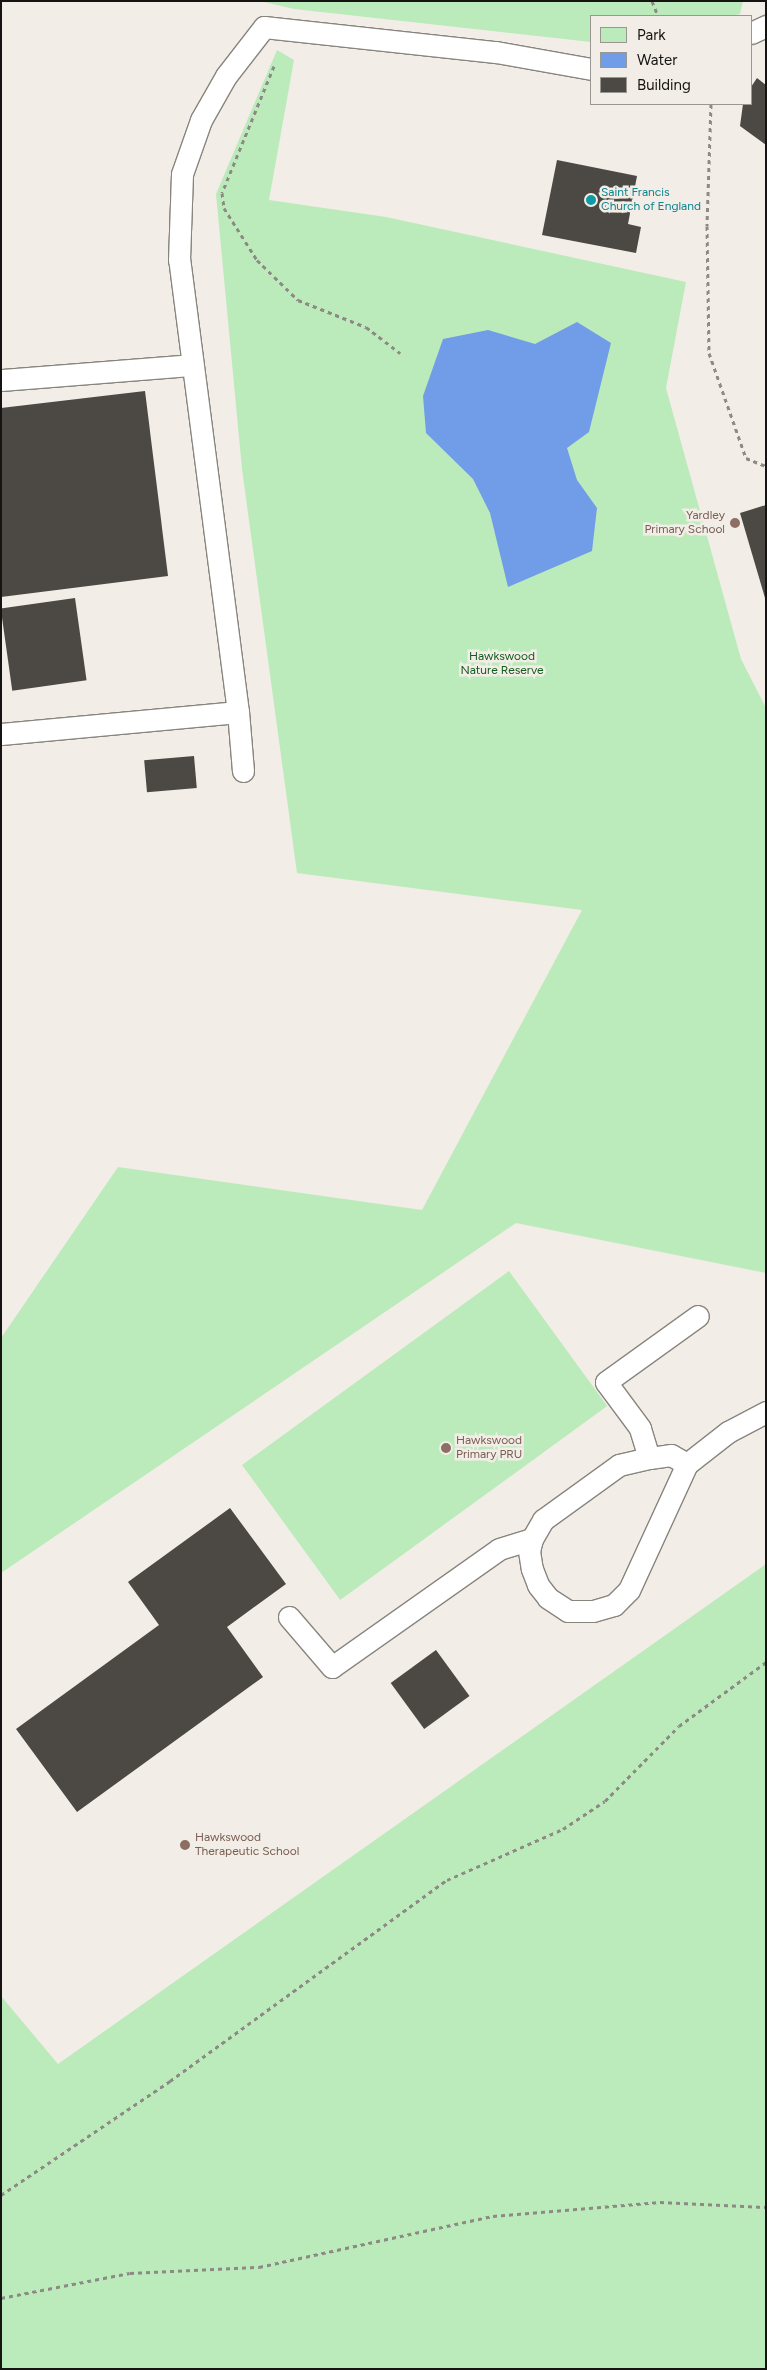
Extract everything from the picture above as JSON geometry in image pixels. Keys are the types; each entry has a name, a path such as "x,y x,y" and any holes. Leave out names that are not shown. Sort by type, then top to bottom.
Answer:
{"lane":[{"path":"752,33 766,26"},
{"path":"244,771 179,260 182,174 200,120 226,76 264,27 496,52 590,69"},
{"path":"1,380 192,365"},
{"path":"1,734 238,712"},
{"path":"649,1458 640,1428 606,1382 698,1316"},
{"path":"687,1464 671,1455 619,1465 544,1520 532,1539 529,1551 532,1569 538,1585 548,1598 568,1611 593,1611 614,1605 629,1590 687,1464 728,1432 766,1412"},
{"path":"289,1617 332,1667 499,1549 532,1539"}],"path":[{"path":"652,1 658,15"},
{"path":"298,31 280,52 222,193 224,208 257,260 298,300 366,327 400,353"},
{"path":"712,105 706,226 709,353 746,458 766,466"},
{"path":"1,2195 170,2081 447,1880 563,1829 605,1801 679,1726 766,1662"},
{"path":"1,2298 130,2273 259,2267 493,2216 660,2202 766,2207"}],"green space":[{"path":"260,1 743,1 740,14 736,15 590,15 590,42 294,9"},
{"name":"Hawkswood Nature Reserve","path":"277,50 294,60 269,200 386,217 686,282 666,388 741,659 766,708 766,1273 516,1223 1,1573 1,1338 118,1167 422,1210 582,910 297,873 242,469 216,194"},
{"path":"509,1271 607,1406 340,1600 242,1465"},
{"path":"766,1564 766,2369 1,2369 1,1996 58,2064"}],"water":[{"path":"577,322 611,343 589,432 567,448 577,480 597,508 592,551 508,587 490,513 473,479 426,433 423,396 443,339 488,330 535,344"}],"building":[{"path":"757,78 766,85 766,145 740,126 743,105 752,105 752,86"},
{"name":"Saint Francis Church of England","path":"557,160 637,176 628,224 641,227 636,253 542,235"},
{"path":"145,391 168,576 1,597 1,408"},
{"path":"766,505 766,598 765,598 740,513"},
{"path":"75,598 87,680 12,691 1,608"},
{"path":"194,756 197,788 147,792 144,760"},
{"path":"230,1508 286,1584 227,1627 263,1677 77,1812 16,1729 159,1625 128,1582"},
{"path":"436,1650 470,1696 424,1729 391,1683"}],"place":[{"name":"Saint Francis Church of England","path":"591,200"},
{"name":"Yardley Primary School","path":"735,523"},
{"name":"Hawkswood Primary PRU","path":"446,1448"},
{"name":"Hawkswood Therapeutic School","path":"185,1845"}]}
